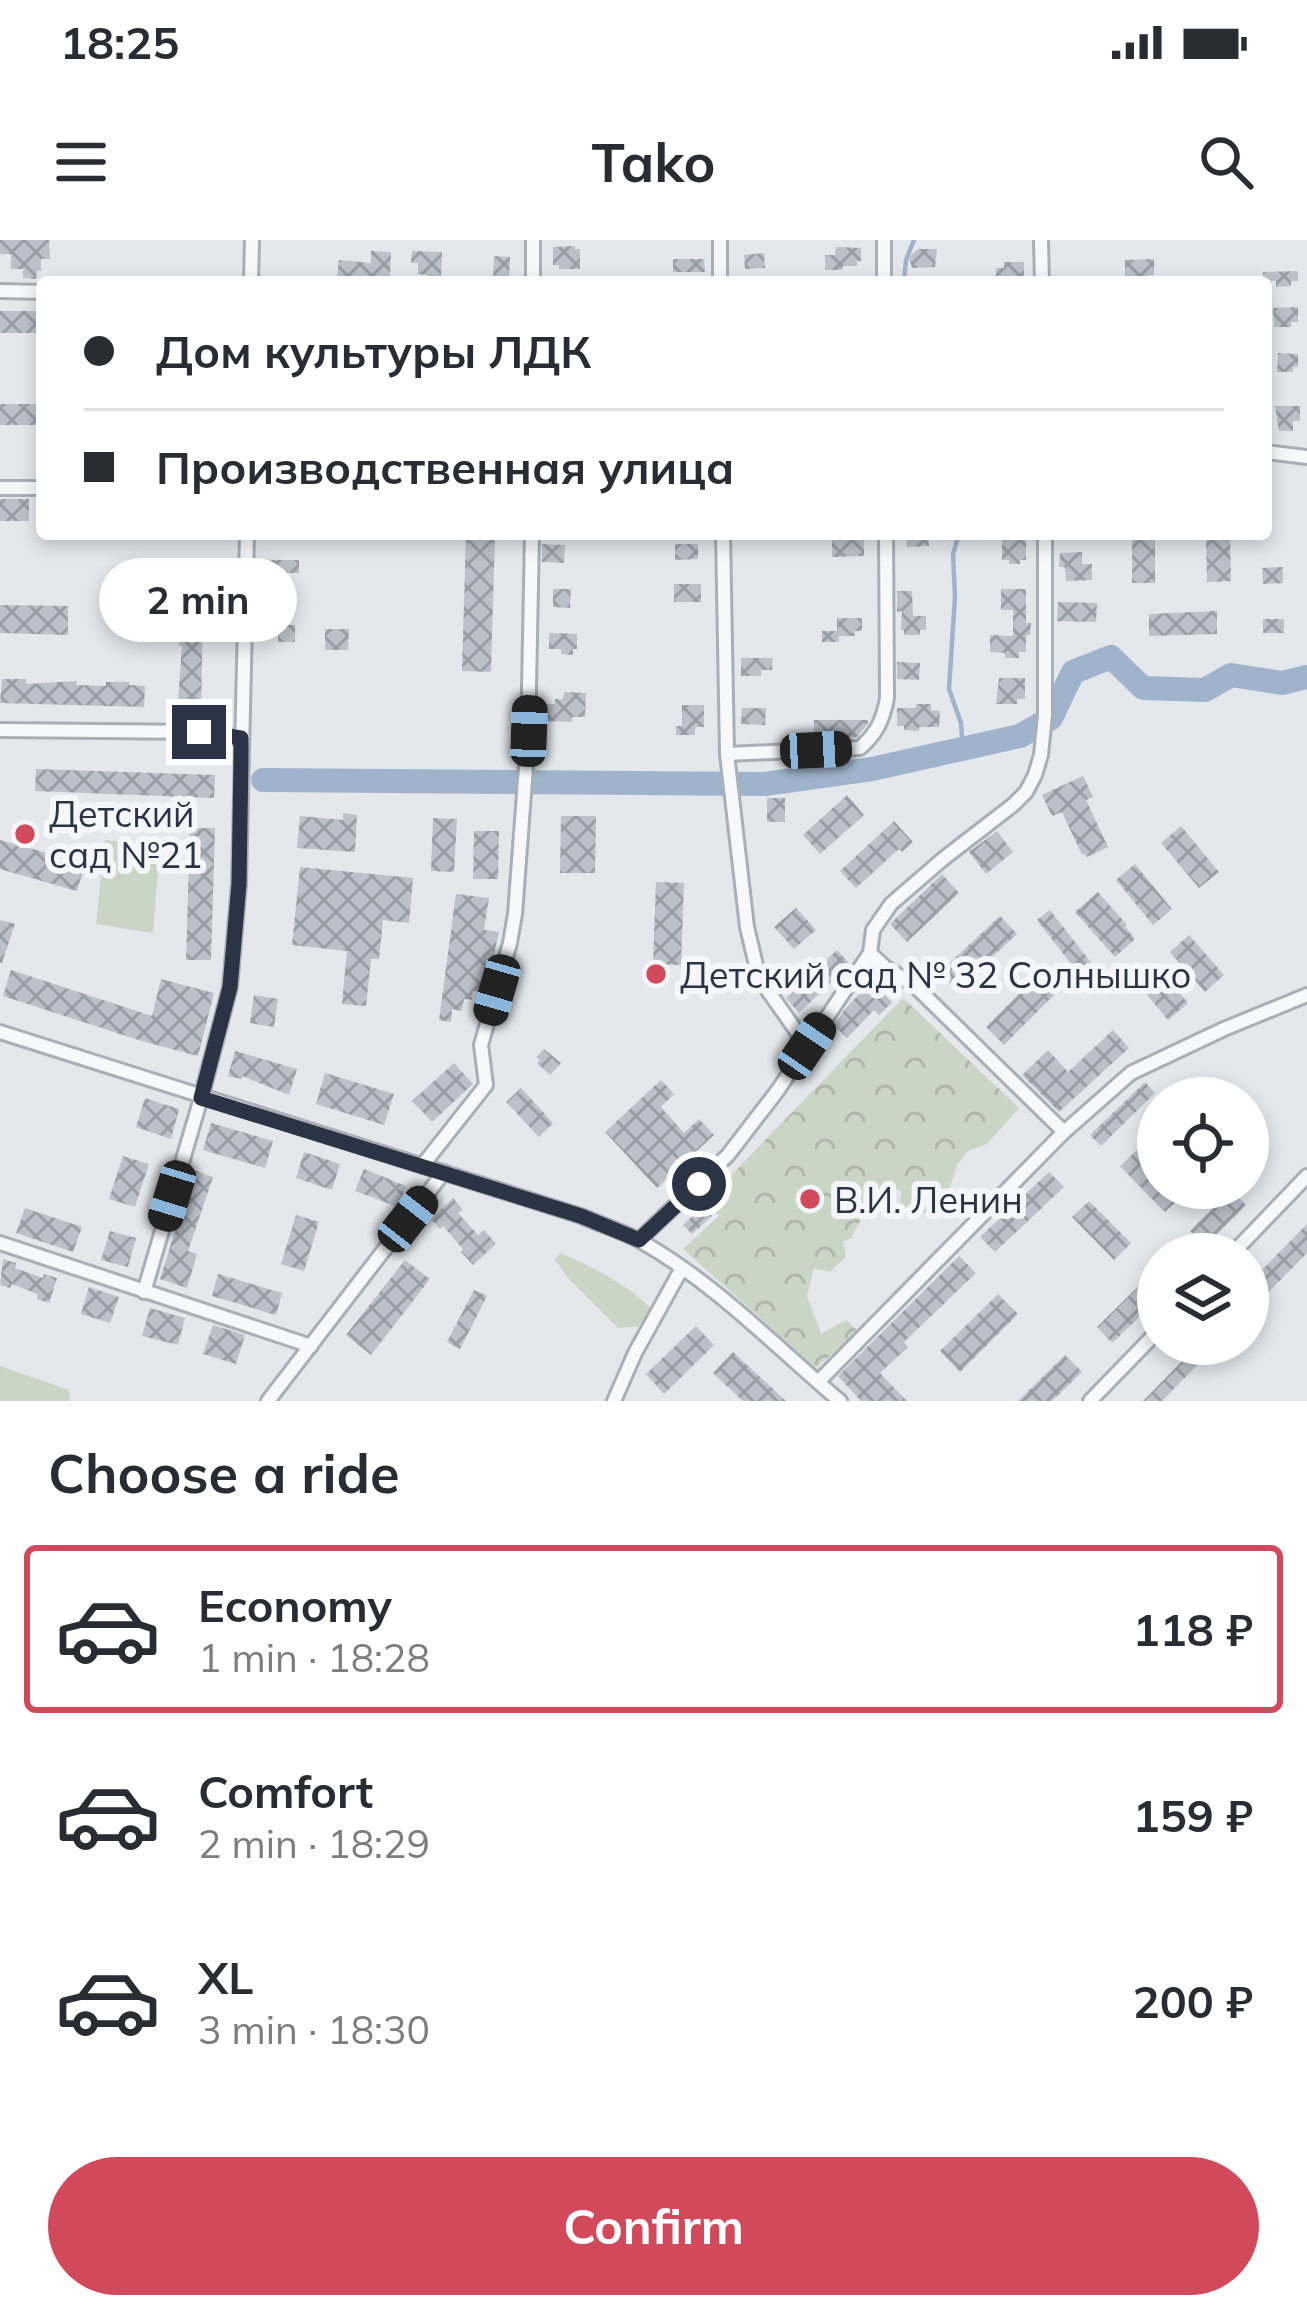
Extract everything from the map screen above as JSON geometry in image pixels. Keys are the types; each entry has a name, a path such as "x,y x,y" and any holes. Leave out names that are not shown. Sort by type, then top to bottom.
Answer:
{"street":[{"path":"251,276 252,240"},
{"path":"533,240 533,276"},
{"path":"720,240 720,276"},
{"path":"884,240 884,276"},
{"path":"1041,240 1042,276"},
{"path":"0,291 36,292"},
{"path":"1272,453 1307,457"},
{"path":"0,488 36,488"},
{"path":"144,1292 230,987 239,884 247,540"},
{"path":"422,1166 486,1085 481,1045 513,928 523,818 532,540"},
{"path":"723,540 727,754 753,962 767,992 807,1046"},
{"path":"727,754 860,748 873,736 887,698 886,540"},
{"path":"639,1240 728,1155 778,1090 870,953 873,930 890,904 1026,792 1035,775 1046,715 1045,540"},
{"path":"0,730 199,732 241,738"},
{"path":"870,953 914,985 1064,1132"},
{"path":"818,1382 1064,1132 1131,1073 1307,995"},
{"path":"0,1032 581,1216 639,1240 750,1321 840,1401"},
{"path":"268,1401 444,1172"},
{"path":"1252,1233 1307,1176"},
{"path":"0,1243 310,1346"},
{"path":"614,1401 682,1268"},
{"path":"1090,1401 1137,1352"}],"green space":[{"path":"105,840 160,845 153,933 96,924"},
{"path":"903,998 1019,1108 987,1144 968,1151 957,1165 949,1190 939,1188 931,1195 934,1210 924,1213 899,1204 902,1191 886,1185 851,1238 843,1242 846,1257 830,1272 814,1268 807,1296 821,1334 846,1320 858,1331 816,1368 683,1249 719,1216 706,1201"},
{"path":"560,1253 643,1301 654,1311 646,1326 618,1328 569,1279 555,1260"},
{"path":"0,1366 69,1390 70,1401 0,1401"}],"building":[{"path":"0,240 49,240 50,259 41,259 36,279 23,278 23,269 11,269 11,254 0,254"},
{"path":"553,247 580,249 580,269 553,265"},
{"path":"836,247 861,248 861,261 842,270 825,270 825,255 835,255"},
{"path":"918,249 937,249 935,267 912,268 909,257"},
{"path":"371,251 391,252 390,276 337,276 339,260 371,263"},
{"path":"412,251 442,252 441,276 418,274 418,263 411,263"},
{"path":"764,253 765,268 745,269 744,255"},
{"path":"494,256 510,257 509,276 493,276"},
{"path":"673,259 704,259 705,272 673,272"},
{"path":"1154,259 1154,275 1125,276 1125,260"},
{"path":"1004,262 1024,262 1024,276 996,276 996,268 1004,268"},
{"path":"1298,271 1298,281 1276,287 1272,276 1263,276 1263,272"},
{"path":"1298,307 1298,322 1274,327 1273,308"},
{"path":"0,311 36,311 36,333 0,333"},
{"path":"1278,353 1298,354 1298,367 1293,372 1277,372"},
{"path":"0,404 36,404 36,425 0,425"},
{"path":"1275,406 1300,406 1300,421 1293,421 1293,431 1279,431"},
{"path":"0,499 29,499 29,521 0,521"},
{"path":"466,540 495,540 491,672 462,671"},
{"path":"832,540 864,540 864,556 832,557"},
{"path":"906,540 928,540 929,546 907,547"},
{"path":"1002,540 1026,540 1026,560 1009,564 1002,560"},
{"path":"1132,540 1155,540 1155,583 1132,583"},
{"path":"1206,540 1230,540 1231,581 1207,582"},
{"path":"542,544 565,545 564,563 542,562"},
{"path":"675,544 698,544 698,559 675,560"},
{"path":"1082,552 1082,564 1092,564 1092,580 1066,581 1065,567 1059,567 1060,553"},
{"path":"183,558 204,558 201,715 180,715 178,700"},
{"path":"271,560 299,560 299,573 271,573"},
{"path":"1283,567 1283,583 1263,584 1262,568"},
{"path":"674,584 701,584 701,602 674,602"},
{"path":"553,589 571,589 570,608 553,607"},
{"path":"1001,589 1026,589 1030,635 1026,635 1026,652 1019,652 1019,658 990,652 990,635 1013,636 1013,610 1001,610"},
{"path":"897,591 912,591 913,616 926,616 926,630 920,630 920,635 904,635 901,630"},
{"path":"1058,602 1097,603 1096,622 1057,621"},
{"path":"0,605 68,606 68,635 0,633"},
{"path":"1217,611 1217,634 1149,636 1149,614"},
{"path":"837,618 862,618 862,631 839,636 839,642 822,642 822,631 837,631"},
{"path":"1263,619 1284,619 1284,633 1263,633"},
{"path":"278,625 295,625 295,642 278,642"},
{"path":"325,629 349,629 348,650 325,650"},
{"path":"549,633 577,634 573,655 549,649"},
{"path":"741,658 773,658 772,670 761,670 761,676 741,676"},
{"path":"897,662 920,663 919,680 897,679"},
{"path":"999,678 1025,678 1025,699 996,704"},
{"path":"2,679 106,686 106,682 129,682 145,686 144,707 0,703"},
{"path":"564,692 586,693 585,717 572,717 572,722 546,721 547,704 563,699"},
{"path":"916,704 931,704 931,710 940,711 939,727 919,727 919,731 897,726 897,708 916,708"},
{"path":"682,705 704,705 704,727 695,727 695,735 676,735 676,726 682,726"},
{"path":"742,708 766,708 765,725 741,724"},
{"path":"814,720 868,723 857,737 814,740"},
{"path":"36,769 215,775 214,798 35,791"},
{"path":"1083,776 1093,797 1086,800 1108,847 1087,857 1062,812 1052,816 1042,795"},
{"path":"847,795 864,815 820,854 803,835"},
{"path":"767,798 785,798 785,822 767,822"},
{"path":"343,813 357,815 355,852 297,848 300,816 343,820"},
{"path":"561,816 596,816 595,873 560,873"},
{"path":"433,818 457,819 454,872 431,871"},
{"path":"894,821 913,842 856,888 840,871"},
{"path":"1181,826 1219,872 1199,888 1161,843"},
{"path":"190,828 215,828 211,960 186,960"},
{"path":"474,831 499,831 498,879 473,879"},
{"path":"997,831 1013,852 986,874 969,852"},
{"path":"0,840 86,861 77,891 0,869"},
{"path":"1135,864 1172,909 1153,925 1116,880"},
{"path":"300,867 413,878 409,923 383,920 379,959 371,959 366,1006 342,1004 347,951 292,945"},
{"path":"942,874 959,893 907,942 890,924"},
{"path":"656,882 684,883 681,965 653,964"},
{"path":"1098,892 1135,939 1115,957 1075,912"},
{"path":"456,894 489,898 484,930 499,932 485,993 473,991 472,1000 464,999 462,1011 452,1009 451,1022 439,1020"},
{"path":"796,908 816,930 794,949 774,927"},
{"path":"1050,910 1092,964 1079,974 1037,920"},
{"path":"1000,916 1017,934 956,990 940,972"},
{"path":"0,920 15,924 2,963 0,963"},
{"path":"1189,935 1224,975 1205,992 1170,952"},
{"path":"837,950 850,964 799,1013 786,998"},
{"path":"1155,963 1188,1003 1168,1020 1134,979"},
{"path":"1048,965 1066,983 1004,1045 986,1027"},
{"path":"11,970 152,1016 161,979 214,993 198,1056 3,996"},
{"path":"871,982 892,1002 879,1015 874,1010 847,1038 834,1025"},
{"path":"254,995 278,999 274,1027 250,1023"},
{"path":"1113,1030 1129,1048 1059,1112 1022,1075 1048,1050 1068,1072"},
{"path":"544,1049 561,1063 550,1075 537,1063"},
{"path":"235,1051 297,1069 289,1095 242,1076 228,1076"},
{"path":"454,1063 473,1084 432,1122 412,1101"},
{"path":"325,1073 394,1094 384,1125 316,1104"},
{"path":"661,1080 674,1094 661,1107 684,1133 699,1119 714,1135 657,1188 605,1132"},
{"path":"521,1088 553,1123 539,1137 506,1102"},
{"path":"1137,1090 1137,1111 1101,1146 1090,1135"},
{"path":"145,1098 179,1109 171,1139 136,1127"},
{"path":"211,1123 273,1141 265,1168 203,1150"},
{"path":"1137,1150 1137,1183 1120,1166"},
{"path":"304,1152 340,1164 332,1190 296,1178"},
{"path":"123,1156 149,1164 135,1207 109,1199"},
{"path":"364,1169 406,1186 398,1207 355,1191"},
{"path":"194,1170 213,1177 188,1251 197,1254 187,1288 160,1279"},
{"path":"1049,1172 1064,1187 995,1252 980,1237"},
{"path":"453,1198 463,1210 458,1213 478,1235 484,1230 496,1244 473,1265 443,1226 440,1229 431,1219"},
{"path":"1089,1201 1131,1243 1114,1260 1072,1217"},
{"path":"703,1206 712,1216 692,1234 683,1225"},
{"path":"25,1208 82,1227 73,1252 16,1233"},
{"path":"1212,1209 1242,1209 1218,1233 1190,1231"},
{"path":"296,1215 319,1222 304,1271 281,1264"},
{"path":"1307,1224 1307,1253 1269,1292 1269,1263"},
{"path":"110,1231 136,1238 128,1267 101,1260"},
{"path":"959,1256 976,1273 904,1342 908,1347 880,1373 907,1401 861,1401 838,1376"},
{"path":"3,1259 43,1278 44,1274 57,1278 49,1303 12,1284 10,1288 0,1285"},
{"path":"405,1260 430,1279 371,1355 346,1335"},
{"path":"218,1274 282,1293 276,1315 212,1296"},
{"path":"89,1287 119,1297 110,1323 81,1314"},
{"path":"1137,1288 1137,1319 1112,1343 1097,1327"},
{"path":"474,1290 487,1296 460,1349 447,1342"},
{"path":"998,1294 1018,1314 960,1372 940,1351"},
{"path":"150,1308 185,1318 178,1345 142,1336"},
{"path":"213,1325 245,1335 236,1364 203,1354"},
{"path":"696,1326 714,1345 664,1394 646,1374"},
{"path":"733,1352 786,1401 743,1401 713,1373"},
{"path":"1065,1355 1082,1372 1052,1401 1018,1401"},
{"path":"1178,1365 1197,1365 1162,1401 1143,1401"}],"waterway":[{"path":"905,276 914,240"},
{"path":"957,540 949,689 961,723 963,749"},
{"path":"263,780 765,784 872,769 1020,736 1051,718 1073,672 1111,657 1143,688 1205,690 1231,675 1282,683 1307,677"}],"place":[{"name":"Детский сад №21","path":"25,834"},
{"name":"Детский сад № 32 Солнышко","path":"656,974"},
{"name":"В.И. Ленин","path":"810,1199"}],"route":[{"path":"199,732 241,738 239,884 230,987 201,1098 581,1216 639,1240 699,1184"}]}
